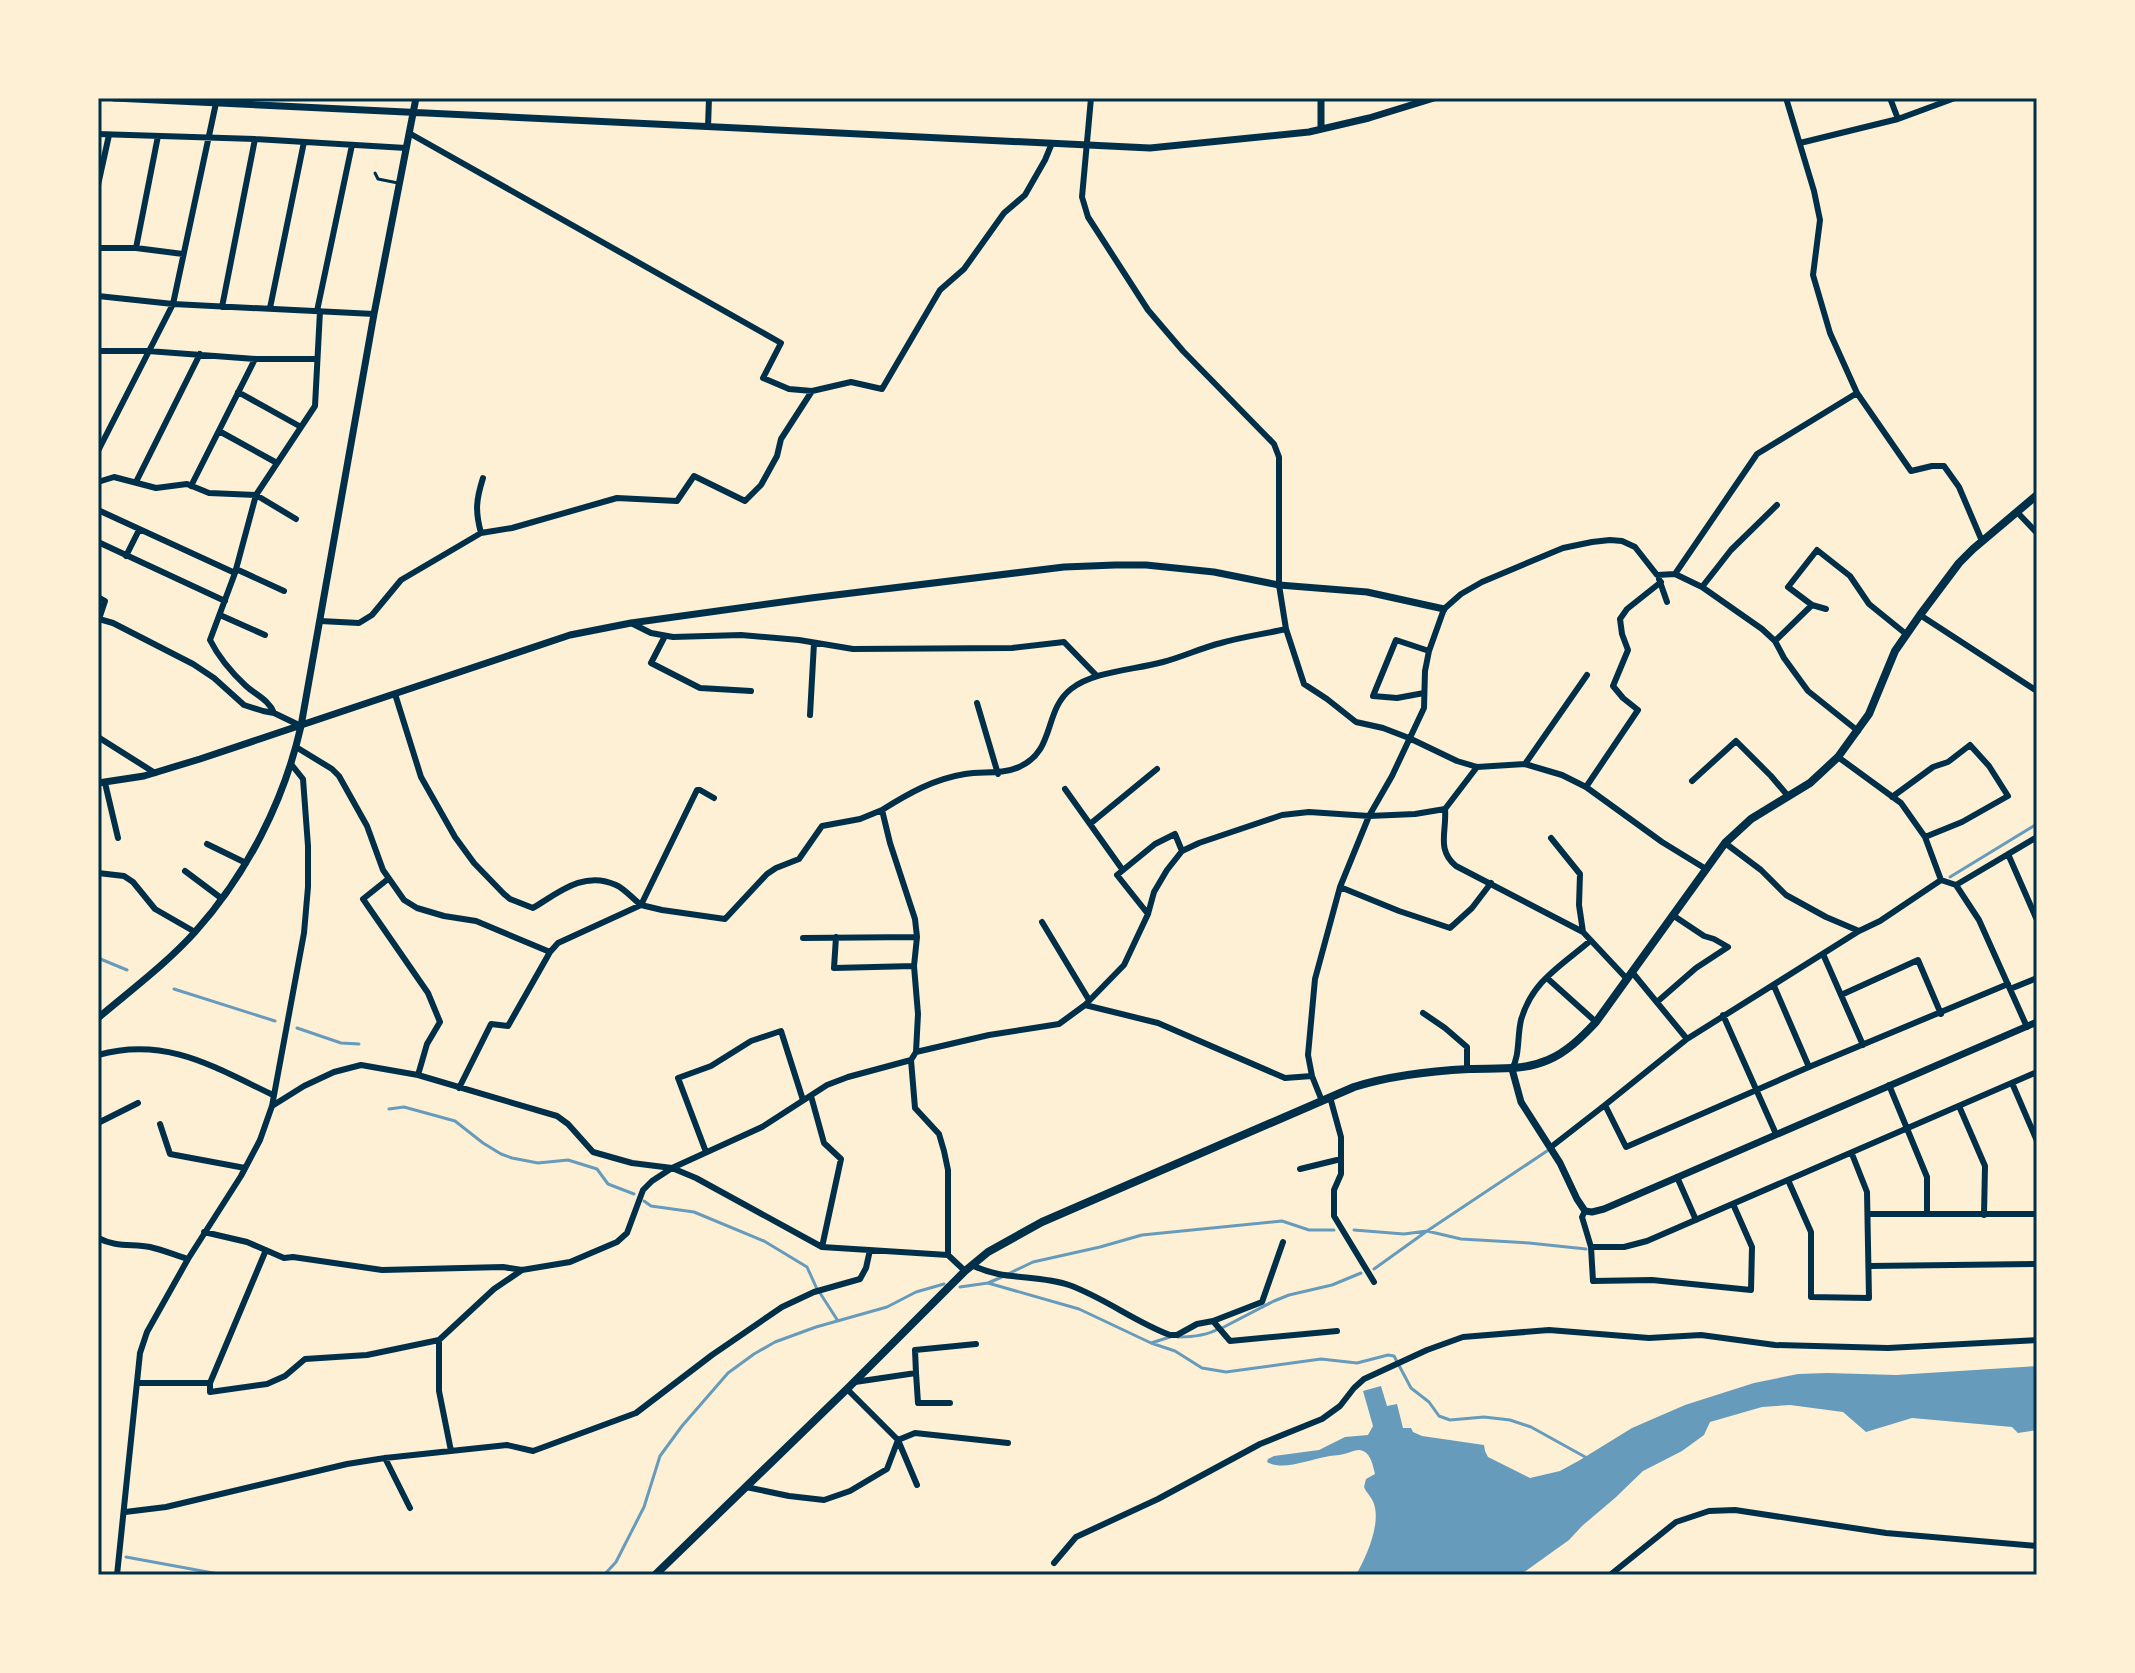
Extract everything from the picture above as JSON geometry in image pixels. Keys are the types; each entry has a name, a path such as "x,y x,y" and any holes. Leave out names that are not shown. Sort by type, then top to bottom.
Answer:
{"main road":[{"path":"655,1575 968,1268 1001,1243 1042,1222 1378,1079 1428,1071 1512,1069 1532,1066 1564,1052 1596,1022 1725,843 1751,819 1810,783 1838,757 1869,714 1895,651 1959,563 2037,495"}],"street":[{"path":"114,98 216,103 285,102 708,127 1150,148 1321,129 1434,98"},
{"path":"98,1018 174,954 221,898 246,863 270,819 291,764 301,726 374,314 416,98"},
{"path":"708,127 709,98"},
{"path":"1091,98 1082,197 1088,217 1148,310 1183,351 1274,444 1279,457 1279,585 1286,629 1304,684 1356,722 1409,738 1457,761 1477,767 1525,764 1562,775 1586,787 1662,842 1706,869"},
{"path":"1321,98 1321,129"},
{"path":"1786,98 1820,220 1813,275 1830,333 1857,393 1911,471 1944,466 1959,487 1982,541"},
{"path":"1890,98 1898,119"},
{"path":"1800,143 1898,119 1955,98"},
{"path":"98,451 173,304 216,103"},
{"path":"409,133 781,343 763,378 789,389 812,391 851,382 882,389 940,290 964,269 1004,213 1025,195 1052,143"},
{"path":"98,134 406,148"},
{"path":"98,185 109,135"},
{"path":"136,248 158,136"},
{"path":"222,307 255,139"},
{"path":"270,308 304,142"},
{"path":"274,713 271,704 248,687 219,657 210,640 235,571 256,495 315,406 318,311 352,145"},
{"path":"98,248 136,248 183,254"},
{"path":"98,296 173,304 374,314"},
{"path":"98,351 317,359"},
{"path":"136,482 200,354"},
{"path":"191,486 255,359"},
{"path":"320,621 359,623 372,615 401,580 481,533 512,528 617,498 677,501 694,476 745,501 761,485 777,456 781,439 812,391"},
{"path":"238,392 301,427"},
{"path":"1675,574 1757,454 1857,393"},
{"path":"219,431 277,463"},
{"path":"98,482 114,477 156,488 187,484 209,493 256,495 296,519"},
{"path":"481,533 476,499 483,478"},
{"path":"1702,587 1731,550 1777,505"},
{"path":"98,510 284,591"},
{"path":"2017,512 2037,533"},
{"path":"126,556 139,530"},
{"path":"1374,1282 1334,1216 1334,1190 1341,1174 1341,1137 1326,1099 1312,1076 1308,1055 1315,979 1340,887 1369,816 1424,708 1429,651 1444,609 1482,582 1563,548 1610,540 1635,547 1657,575 1667,602"},
{"path":"98,542 225,601"},
{"path":"1826,609 1812,605 1788,587 1817,550 1850,576 1869,604 1906,634"},
{"path":"118,838 102,783 155,773 543,643 631,623 1064,567 1152,566 1214,572 1279,585 1367,592 1444,609"},
{"path":"1657,575 1675,574 1702,587 1762,629 1775,641 1808,691 1858,731"},
{"path":"1586,787 1638,710 1613,686 1628,650 1620,619 1627,609 1661,582"},
{"path":"98,597 105,601 99,619 113,623 193,664 244,705 274,713 301,726"},
{"path":"1775,641 1812,605"},
{"path":"220,615 265,635"},
{"path":"1920,615 2037,691"},
{"path":"631,623 651,633 673,637 741,635 853,649 1012,648 1064,642 1096,675"},
{"path":"395,694 421,777 455,837 474,863 510,899 533,908 576,881 602,880 618,885 641,905 725,919 767,874 799,859 822,826 860,819 882,810 914,790 945,778 998,774 1035,758 1062,696 1096,675 1165,662 1220,643 1286,629"},
{"path":"665,636 651,663 700,688 751,691"},
{"path":"1424,693 1397,698 1373,696 1396,640 1429,651"},
{"path":"810,715 814,643"},
{"path":"1525,764 1587,675"},
{"path":"977,703 998,774"},
{"path":"98,737 155,773"},
{"path":"1692,781 1736,741 1788,796"},
{"path":"1892,797 1970,745 1989,766 2008,796 1962,822 1925,837"},
{"path":"296,747 339,776 367,826 383,870 404,900 417,908 444,916 476,921 550,952"},
{"path":"1838,757 1901,803 1925,837 1941,880"},
{"path":"117,1575 140,1353 147,1332 188,1259 260,1140 272,1106 304,933 308,887 303,779 291,764"},
{"path":"1477,767 1445,809 1443,847 1447,858 1456,866 1583,932 1657,1002 1687,1039"},
{"path":"1090,824 1157,769"},
{"path":"1065,789 1122,869"},
{"path":"459,1088 491,1024 508,1026 550,952 558,943 641,905 697,790 714,798"},
{"path":"916,1052 989,1035 1059,1024 1087,1003 1124,965 1148,914 1154,892 1182,851 1282,815 1309,812 1369,816 1445,809"},
{"path":"882,810 915,919 914,966 918,1014 916,1052 911,1060 915,1108 939,1134 944,1151 948,1170 948,1255"},
{"path":"1148,914 1117,875 1155,844 1175,834 1182,851"},
{"path":"1956,885 2037,837"},
{"path":"1551,838 1580,874 1579,905 1583,932"},
{"path":"1725,843 1761,870 1786,895 1859,931"},
{"path":"207,844 246,863"},
{"path":"2008,854 2037,920"},
{"path":"185,871 221,898"},
{"path":"98,873 124,876 133,882 155,909 195,932"},
{"path":"388,879 363,899 428,993 440,1022 427,1044 418,1075"},
{"path":"1941,880 1956,885 1979,920 2027,1027"},
{"path":"1551,1147 1687,1039 1941,880"},
{"path":"1340,887 1450,928 1472,908 1491,883"},
{"path":"1657,1002 1696,968 1728,947 1697,932 1674,916"},
{"path":"1042,922 1087,1003 1158,1023 1285,1078 1312,1076"},
{"path":"836,937 834,968 914,966"},
{"path":"803,938 917,937"},
{"path":"1590,941 1531,993 1517,1044 1518,1059 1512,1069 1527,1115 1551,1147 1585,1211 1604,1209 2037,1022"},
{"path":"1823,954 1863,1045"},
{"path":"1841,995 1918,960 1941,1014"},
{"path":"1547,978 1596,1022"},
{"path":"1605,1105 1626,1147 1809,1067 2009,986 2037,978"},
{"path":"1774,986 1809,1067"},
{"path":"1423,1013 1467,1047 1467,1069"},
{"path":"1723,1015 1776,1134"},
{"path":"706,1152 678,1078 711,1066 751,1041 781,1031 803,1100"},
{"path":"98,1055 140,1048 173,1051 273,1095"},
{"path":"204,1232 247,1242 284,1258 382,1270 503,1267 522,1270 570,1262 617,1242 627,1233 643,1190 672,1168 740,1139 827,1085 911,1060"},
{"path":"272,1106 314,1081 361,1065 418,1075 557,1116 593,1152 632,1163 672,1168 743,1202 822,1247 948,1255 968,1268 1067,1284 1170,1335 1262,1302 1283,1242"},
{"path":"1591,1247 1637,1245 2037,1072"},
{"path":"2012,1083 2037,1141"},
{"path":"1889,1085 1927,1177 1927,1214"},
{"path":"811,1096 824,1143 841,1159 822,1247"},
{"path":"98,1123 138,1103"},
{"path":"1959,1106 1985,1166 1984,1215"},
{"path":"160,1124 170,1154 245,1168"},
{"path":"1788,1180 1811,1232 1811,1297 1869,1298 1867,1192 1852,1154"},
{"path":"1300,1169 1341,1159"},
{"path":"1677,1177 1696,1220"},
{"path":"1585,1211 1582,1217 1591,1247 1593,1281 1652,1280 1751,1290 1752,1247 1733,1204"},
{"path":"1868,1214 2037,1214"},
{"path":"98,1238 111,1244 153,1248 188,1259"},
{"path":"266,1250 210,1383 210,1392 267,1384 285,1376 305,1359 367,1355 439,1340 494,1289 522,1270"},
{"path":"125,1512 166,1507 347,1464 385,1458 507,1445 533,1451 636,1413 782,1307 814,1292 860,1279 870,1250"},
{"path":"1870,1266 2037,1264"},
{"path":"1213,1321 1230,1341 1337,1331"},
{"path":"1054,1563 1076,1537 1158,1499 1260,1444 1322,1419 1340,1406 1360,1382 1463,1337 1549,1330 1649,1338 1701,1335 1775,1345 1888,1348 2037,1340"},
{"path":"439,1340 439,1391 451,1451"},
{"path":"950,1403 918,1403 915,1350 976,1344"},
{"path":"854,1382 916,1373"},
{"path":"138,1383 210,1383"},
{"path":"847,1389 898,1440 917,1485"},
{"path":"746,1486 824,1500 850,1491 887,1469 898,1440 915,1433 1008,1443"},
{"path":"385,1458 410,1508"},
{"path":"1610,1575 1676,1522 1709,1511 1735,1510 1886,1533 2037,1546"}],"lane":[{"path":"375,173 378,179 400,183"}],"water":[{"path":"2037,1366 2037,1430 2018,1433 2012,1427 1912,1418 1866,1432 1843,1412 1790,1405 1762,1407 1710,1422 1704,1435 1682,1451 1643,1471 1569,1540 1520,1575 1356,1575 1368,1550 1376,1521 1374,1504 1364,1487 1366,1479 1375,1474 1368,1455 1358,1450 1288,1465 1267,1462 1274,1456 1319,1450 1345,1437 1368,1435 1373,1426 1363,1391 1381,1386 1387,1406 1397,1404 1403,1428 1411,1428 1422,1436 1484,1445 1488,1457 1530,1478 1560,1471 1632,1428 1685,1405 1754,1383 1798,1374 1896,1375"}],"waterway":[{"path":"1950,877 2037,824"},
{"path":"98,958 127,970"},
{"path":"174,989 275,1021"},
{"path":"297,1028 341,1043 359,1044"},
{"path":"389,1109 404,1107 455,1121 483,1143 512,1158 538,1163 568,1160 597,1169 608,1184 634,1194"},
{"path":"1374,1269 1547,1151"},
{"path":"644,1201 651,1206 694,1212 764,1241 807,1267 817,1289"},
{"path":"1008,1274 1033,1262 1142,1235 1282,1221 1309,1230 1334,1230"},
{"path":"1354,1230 1404,1234 1427,1231 1461,1239 1586,1249"},
{"path":"1220,1329 1289,1295 1332,1285 1361,1273"},
{"path":"960,1287 988,1283 1002,1277"},
{"path":"988,1283 1079,1309 1175,1351 1202,1368 1226,1372 1321,1359 1357,1363 1394,1356 1411,1388 1429,1402 1439,1416 1450,1420 1484,1417 1510,1420 1531,1427 1587,1458"},
{"path":"604,1575 616,1562 644,1507 660,1456 728,1373 775,1342 887,1307 916,1292 944,1284"},
{"path":"820,1293 838,1321"},
{"path":"1178,1337 1203,1335 1218,1329"},
{"path":"1151,1343 1170,1337"},
{"path":"126,1557 224,1575"}]}
